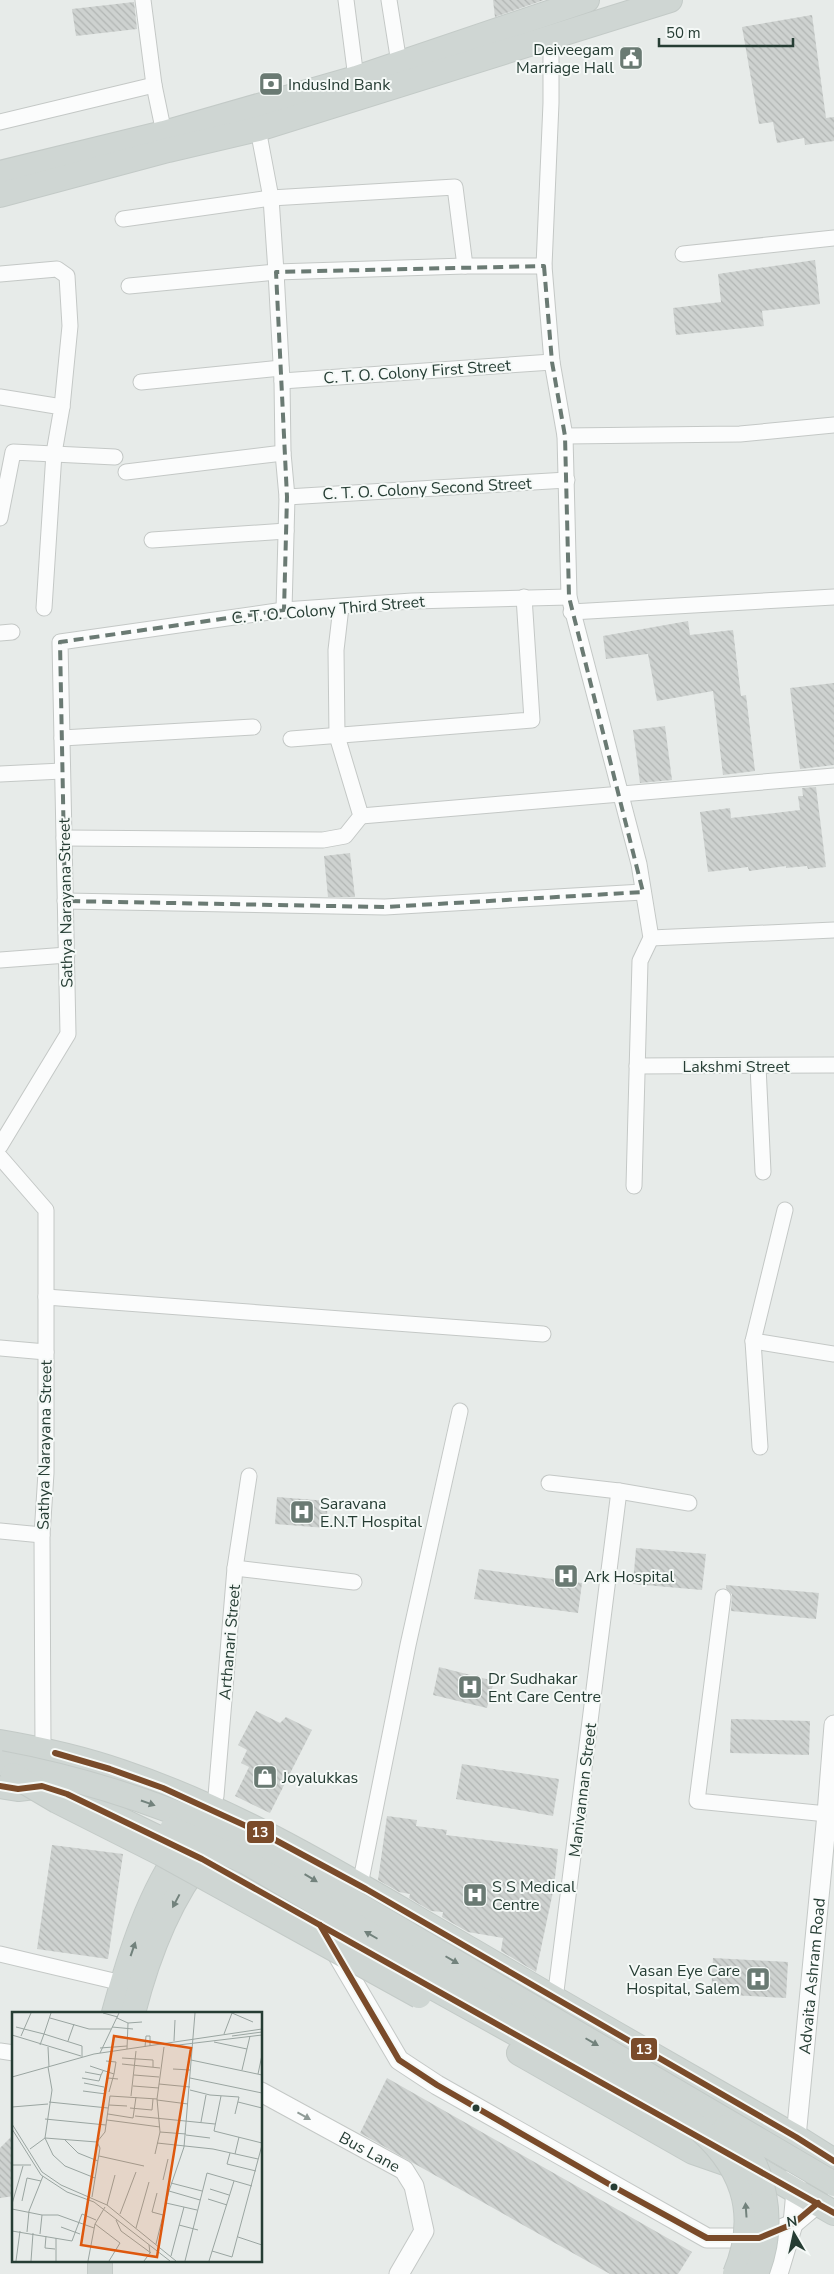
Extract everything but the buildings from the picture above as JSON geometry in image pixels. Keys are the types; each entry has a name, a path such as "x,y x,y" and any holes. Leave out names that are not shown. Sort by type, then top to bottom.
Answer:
{"main road":[{"path":"0,173 164,133 356,78 587,0"},
{"path":"0,183 238,124 513,38 626,0"},
{"path":"0,195 168,150 258,129 670,0"},
{"path":"0,1742 43,1750 122,1772 235,1819 360,1885 796,2137 834,2161"},
{"path":"3,1774 29,1768 108,1789 185,1816 242,1840 282,1860 834,2184"},
{"path":"3,1774 18,1789 42,1786 67,1794 202,1859 826,2208"},
{"path":"3,1774 162,1854 694,2152 793,2189"},
{"path":"3,1774 71,1790 172,1829 246,1862 692,2122 724,2154 742,2187 746,2204 746,2233 743,2252 735,2274"},
{"path":"114,2012 122,1983 149,1907 169,1867 210,1807"},
{"path":"133,2012 166,1920 176,1900 202,1859 235,1819"},
{"path":"702,2106 731,2131 741,2143 762,2184 766,2200 767,2230 765,2245 756,2274"}],"street":[{"path":"143,0 154,85 164,133"},
{"path":"346,0 356,78"},
{"path":"389,0 399,63"},
{"path":"550,37 551,103 544,266 552,362 565,436 569,597 571,612 639,864 651,938 640,962 634,1186"},
{"path":"0,122 154,85"},
{"path":"258,129 271,198 276,272 283,454 287,497 284,610"},
{"path":"123,219 271,198 455,187 465,266"},
{"path":"683,254 834,238"},
{"path":"129,286 276,272 465,266 544,266"},
{"path":"0,274 57,269 67,276 70,326 62,407 54,453 44,608"},
{"name":"C. T. O. Colony First Street","path":"141,382 552,362"},
{"path":"0,397 62,407"},
{"path":"565,436 740,434 834,425"},
{"path":"0,518 14,452 115,457"},
{"path":"126,472 283,454"},
{"name":"C. T. O. Colony Second Street","path":"287,497 567,480"},
{"path":"152,540 286,531"},
{"path":"291,739 532,720 524,597"},
{"name":"C. T. O. Colony Third Street","path":"60,642 284,610 412,601 569,597"},
{"path":"571,612 834,597"},
{"path":"341,607 336,650 337,736 361,816"},
{"name":"Sathya Narayana Street","path":"0,1146 68,1034 60,642"},
{"path":"62,738 253,727"},
{"path":"0,774 62,771"},
{"path":"64,838 323,840 345,836 361,816 834,776"},
{"path":"65,901 385,908 643,892"},
{"path":"651,938 834,930"},
{"path":"0,960 67,955"},
{"name":"Lakshmi Street","path":"637,1066 834,1065"},
{"path":"758,1066 763,1172"},
{"name":"Sathya Narayana Street","path":"0,1156 46,1210 46,1473 42,1535 43,1750"},
{"path":"760,1447 753,1341 785,1210"},
{"path":"46,1297 543,1334"},
{"path":"753,1341 834,1354"},
{"path":"0,1348 46,1352"},
{"path":"360,1885 408,1645 460,1411"},
{"name":"Arthanari Street","path":"210,1807 216,1796 235,1568 249,1476"},
{"path":"550,1483 619,1491 688,1503"},
{"name":"Manivannan Street","path":"555,1999 619,1491"},
{"path":"0,1530 42,1535"},
{"path":"235,1568 354,1582"},
{"path":"723,1597 698,1801 828,1814"},
{"name":"Advaita Ashram Road","path":"778,2274 794,2224 793,2189 796,2137 828,1814 834,1725"},
{"path":"320,1925 399,2060 437,2085 707,2238 759,2238 794,2224 826,2208"},
{"path":"0,1954 122,1983"},
{"name":"Bus Lane","path":"262,2093 404,2170 414,2186 424,2231 399,2274"}],"highlighted area":[{"path":"544,266 552,362 565,436 569,597 643,892 385,907 65,901 60,642 284,610 287,497 276,272"}],"transit line":[{"name":"13","path":"55,1753 110,1769 163,1788 266,1835 366,1889 796,2137 834,2161"},
{"name":"13","path":"0,1786 18,1789 42,1786 67,1794 202,1859 834,2213"},
{"name":"13","path":"320,1925 399,2060 437,2085 614,2187 707,2238 759,2238 793,2224 818,2203"}],"place":[{"name":"Deiveegam Marriage Hall","path":"631,58"},
{"name":"IndusInd Bank","path":"271,84"},
{"name":"Saravana E.N.T Hospital","path":"302,1512"},
{"name":"Ark Hospital","path":"566,1576"},
{"name":"Dr Sudhakar Ent Care Centre","path":"470,1687"},
{"name":"Joyalukkas","path":"265,1777"},
{"name":"S S Medical Centre","path":"475,1895"},
{"name":"Vasan Eye Care Hospital, Salem","path":"758,1979"}]}
